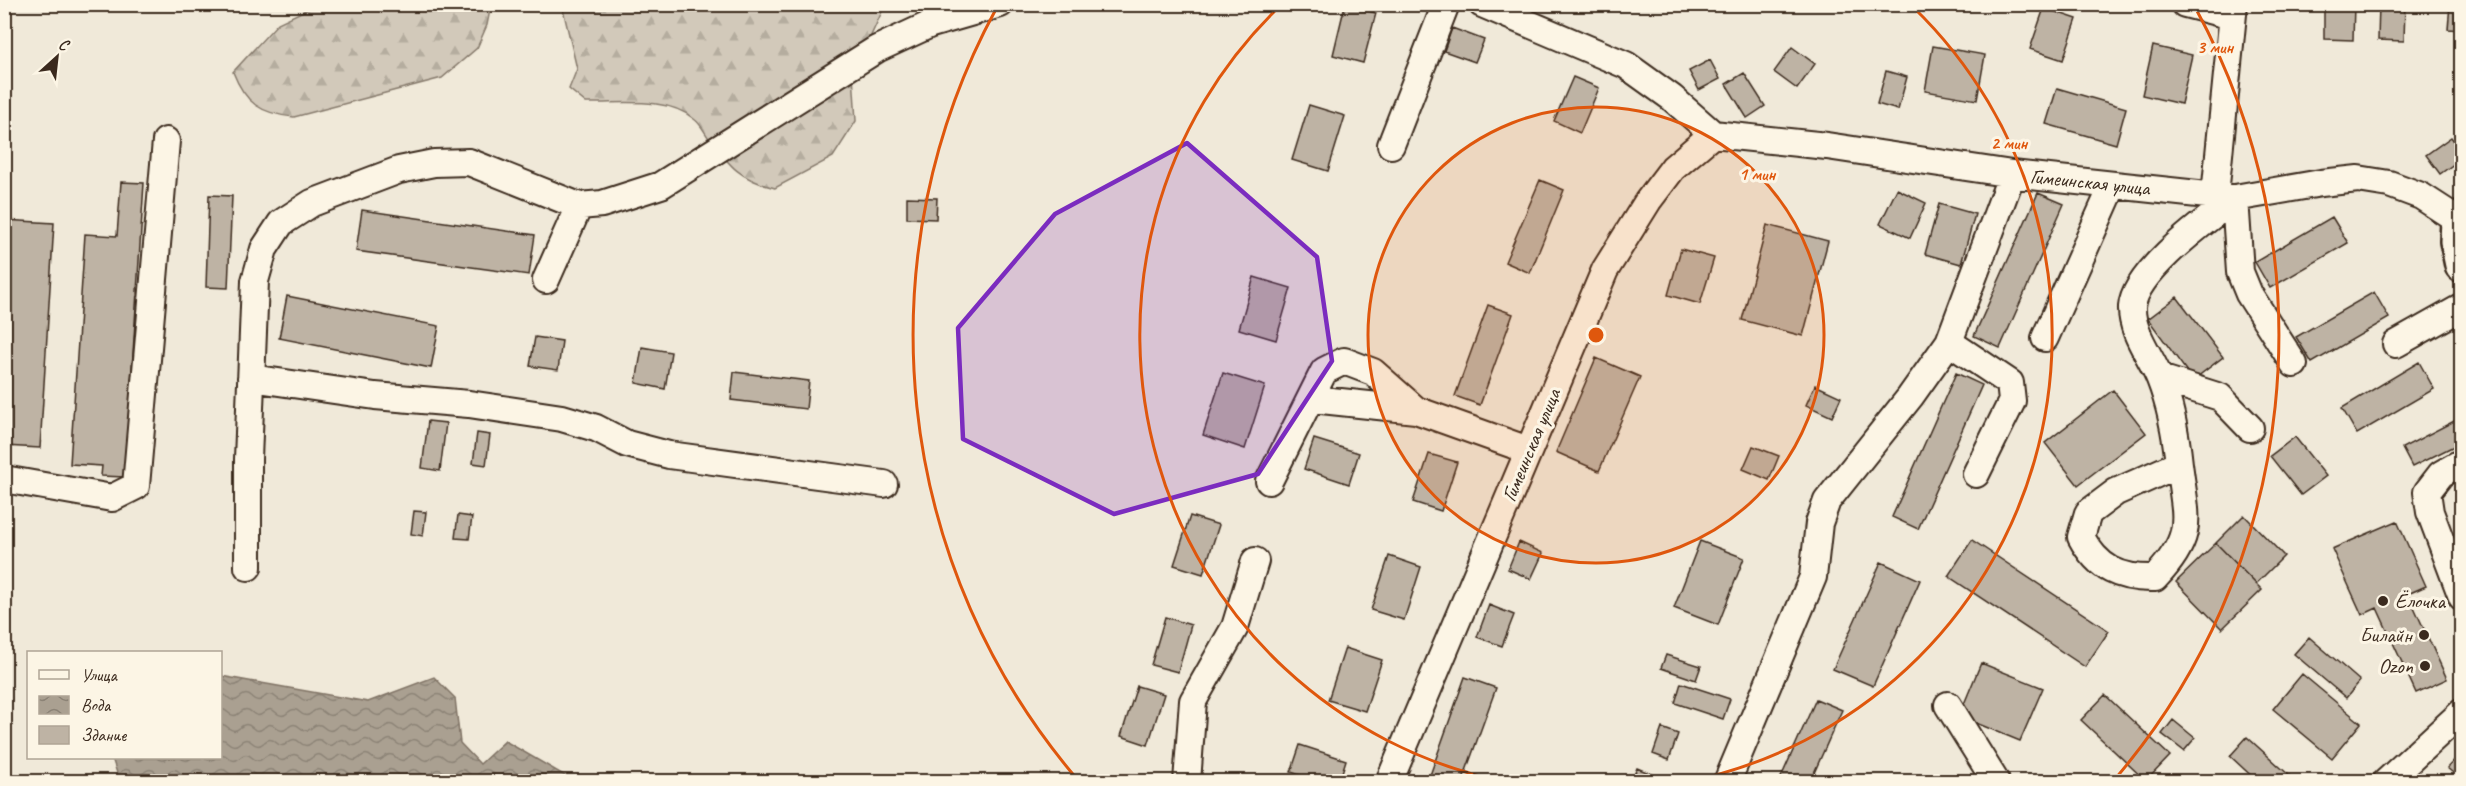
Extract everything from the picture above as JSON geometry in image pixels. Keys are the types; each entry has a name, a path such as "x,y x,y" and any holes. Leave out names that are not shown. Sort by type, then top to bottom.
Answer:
{"main road":[{"path":"2460,218 2457,240 2462,265"}],"street":[{"path":"248,567 255,281 264,249 281,223 312,203 399,170 434,163 469,162 579,206 602,204 661,185 877,49 931,24 1000,4"},
{"path":"1391,145 1446,4"},
{"path":"1482,4 1626,65 1672,98 1713,134"},
{"path":"2186,4 2233,10 2225,196 2241,272 2249,294 2294,364"},
{"name":"Гимеинская улица","path":"1389,782 1605,270 1648,201 1673,168 1713,134 1827,146 2012,174 2225,196 2358,179 2389,184 2421,196 2460,218"},
{"path":"4,479 112,498 136,486 166,141"},
{"path":"1727,782 1813,577 1819,523 1827,501 1910,397 1949,342 2012,174"},
{"path":"2045,338 2113,185"},
{"path":"2179,464 2116,492 2088,513 2081,537 2091,555 2110,570 2132,579 2155,578 2172,560 2187,528 2175,426 2160,378 2137,333 2132,306 2142,283 2165,255 2225,196"},
{"path":"546,280 579,206"},
{"path":"2396,344 2462,307"},
{"path":"1949,342 2010,383 2012,400 1976,474"},
{"path":"1269,481 1324,371 1344,361 1373,372 1416,410"},
{"path":"251,378 375,396 470,405 562,418 596,428 627,444 669,455 884,484"},
{"path":"2160,378 2220,397 2250,428"},
{"path":"1312,399 1416,410 1528,450"},
{"path":"2462,462 2440,474 2427,492 2430,512 2462,597"},
{"path":"1187,782 1193,701 1235,627 1256,561"},
{"path":"1948,705 1996,782"},
{"path":"2386,782 2462,712"}],"highlighted area":[{"path":"1187,143 1317,257 1332,361 1258,474 1114,514 963,439 958,328 1055,214"}],"green space":[{"path":"316,5 491,5 487,25 477,48 442,78 294,117 263,110 243,92 233,72 278,23"},
{"path":"562,5 885,5 853,75 856,121 833,157 775,188 752,180 736,170 698,123 683,112 657,104 586,103 569,89 577,69"}],"water":[{"path":"222,676 368,702 434,677 455,698 460,743 480,764 505,741 574,781 141,782 118,776 112,759 222,759"}],"building":[{"path":"2324,4 2354,4 2353,40 2324,39"},
{"path":"2379,4 2405,4 2404,41 2378,40"},
{"path":"2450,4 2462,4 2462,30 2448,29"},
{"path":"1345,5 1376,13 1363,63 1333,55"},
{"path":"2044,8 2077,19 2063,60 2030,49"},
{"path":"1452,28 1484,40 1475,62 1444,51"},
{"path":"1933,46 1985,55 1977,100 1925,91"},
{"path":"2153,46 2192,55 2181,104 2142,95"},
{"path":"1792,47 1815,64 1797,89 1774,72"},
{"path":"1710,60 1720,79 1699,90 1689,71"},
{"path":"1886,71 1907,77 1898,110 1877,104"},
{"path":"1744,73 1765,106 1747,118 1726,84"},
{"path":"1573,77 1599,88 1580,133 1554,121"},
{"path":"2057,88 2126,108 2116,144 2046,124"},
{"path":"1309,105 1345,116 1328,171 1292,160"},
{"path":"2451,137 2462,152 2462,158 2440,174 2426,155"},
{"path":"1540,180 1564,190 1530,273 1505,262"},
{"path":"121,182 144,183 125,477 101,476 102,466 70,464 85,234 117,236"},
{"path":"1897,189 1926,203 1910,238 1880,224"},
{"path":"2038,193 2064,204 2000,348 1974,336"},
{"path":"209,195 232,196 228,288 206,287"},
{"path":"907,197 937,198 936,219 907,218"},
{"path":"1939,204 1975,214 1961,264 1925,254"},
{"path":"362,210 535,235 529,275 356,251"},
{"path":"2332,217 2348,243 2270,288 2255,262"},
{"path":"4,220 54,223 40,448 4,446"},
{"path":"1767,225 1828,241 1803,336 1742,320"},
{"path":"1681,249 1714,258 1700,304 1668,295"},
{"path":"1254,277 1291,288 1276,340 1239,329"},
{"path":"2374,292 2389,318 2312,363 2296,337"},
{"path":"287,296 439,326 431,368 279,338"},
{"path":"2177,297 2223,357 2193,380 2148,319"},
{"path":"1488,305 1513,314 1480,405 1455,396"},
{"path":"535,337 562,341 558,370 530,366"},
{"path":"642,347 671,352 665,389 636,383"},
{"path":"1596,358 1640,377 1599,471 1556,452"},
{"path":"2419,362 2434,389 2357,434 2342,408"},
{"path":"734,372 809,381 806,409 731,400"},
{"path":"1223,373 1265,386 1245,449 1203,435"},
{"path":"1956,373 1982,385 1918,529 1892,517"},
{"path":"1815,385 1841,397 1832,417 1806,405"},
{"path":"2113,390 2146,433 2078,485 2045,443"},
{"path":"2462,417 2462,442 2412,467 2402,448"},
{"path":"428,421 446,423 440,471 422,468"},
{"path":"477,433 490,435 486,465 473,463"},
{"path":"2295,437 2326,476 2301,495 2270,456"},
{"path":"1314,439 1359,453 1349,484 1304,469"},
{"path":"1753,446 1779,456 1769,480 1743,469"},
{"path":"1429,454 1457,462 1441,511 1413,502"},
{"path":"414,511 426,512 423,536 411,534"},
{"path":"458,515 472,517 469,539 455,538"},
{"path":"2244,515 2284,556 2256,584 2216,543"},
{"path":"1190,516 1219,525 1203,574 1174,565"},
{"name":"Ёлочка","path":"2397,521 2426,586 2408,594 2447,679 2416,693 2377,608 2362,615 2332,549"},
{"path":"1972,540 2109,631 2085,667 1948,576"},
{"path":"1700,541 1744,558 1718,625 1674,608"},
{"path":"1519,542 1543,553 1531,579 1508,569"},
{"path":"2216,543 2262,590 2222,629 2176,582"},
{"path":"1389,556 1421,567 1404,620 1371,610"},
{"path":"1881,562 1920,580 1873,686 1833,669"},
{"path":"1489,605 1514,615 1502,646 1477,637"},
{"path":"1165,617 1191,625 1178,672 1151,665"},
{"path":"2309,637 2360,681 2346,698 2294,654"},
{"path":"1345,648 1382,660 1365,711 1328,700"},
{"path":"1666,655 1701,666 1696,680 1661,668"},
{"path":"1981,663 2043,688 2020,741 1959,716"},
{"path":"2302,674 2361,723 2332,758 2273,709"},
{"path":"1465,677 1496,688 1462,782 1439,782 1429,778"},
{"path":"1681,683 1730,699 1723,719 1675,703"},
{"path":"1137,686 1164,694 1148,745 1121,736"},
{"path":"2105,695 2170,756 2146,781 2081,720"},
{"path":"1816,699 1842,710 1810,782 1779,782"},
{"path":"2173,720 2195,738 2184,751 2162,734"},
{"path":"1662,728 1678,734 1669,760 1653,754"},
{"path":"2247,737 2290,776 2286,782 2258,782 2230,756"},
{"path":"1300,745 1346,760 1339,782 1320,782 1291,772"},
{"path":"2462,752 2462,780 2447,768"},
{"path":"1637,768 1661,778 1659,782 1631,782"},
{"path":"1109,774 1133,782 1106,782"}],"place":[{"name":"Ёлочка","path":"2383,601"},
{"name":"Билайн","path":"2424,635"},
{"name":"Ozon","path":"2425,666"}]}
